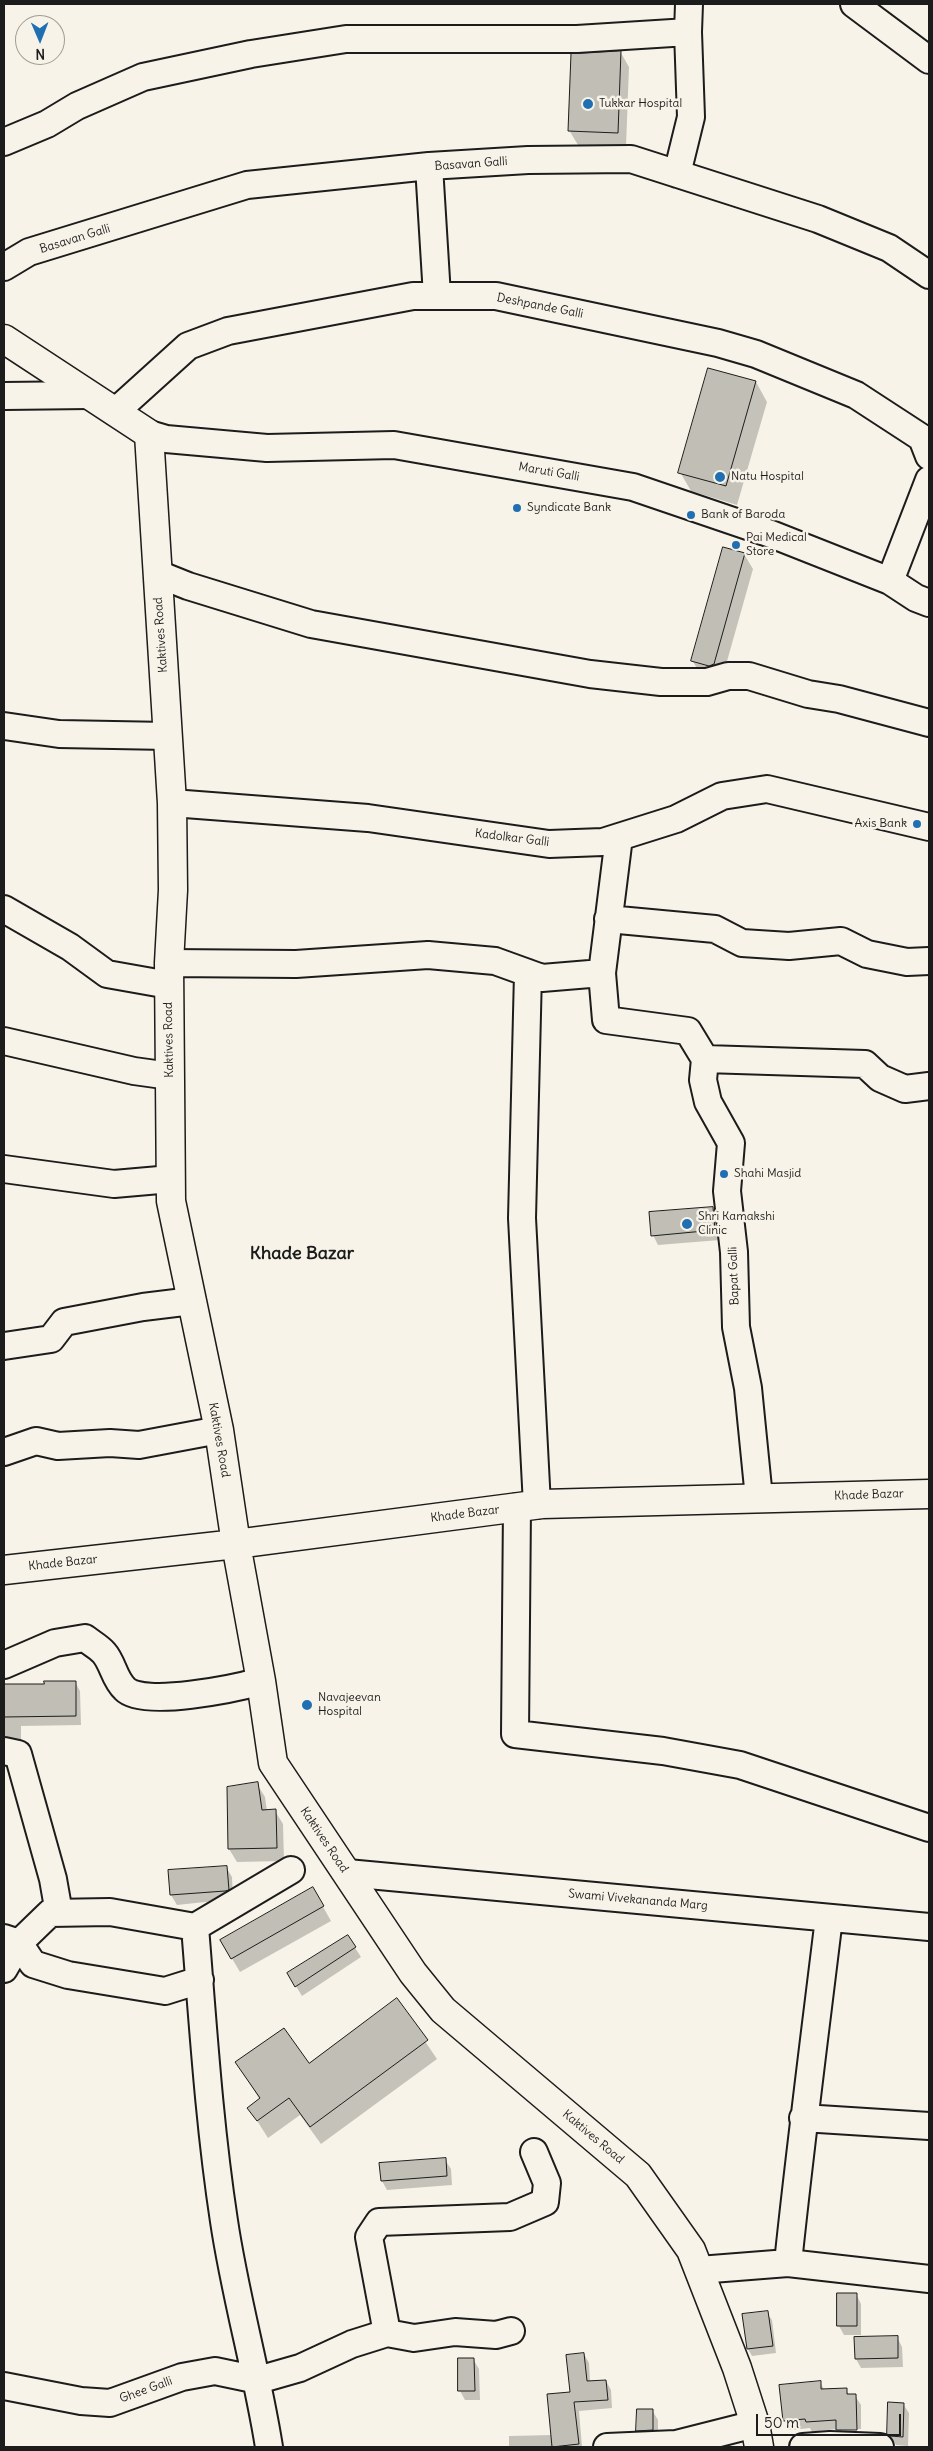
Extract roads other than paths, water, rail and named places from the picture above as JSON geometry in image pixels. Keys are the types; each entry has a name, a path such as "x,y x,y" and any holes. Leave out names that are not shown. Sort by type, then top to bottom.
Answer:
{"main road":[{"path":"4,339 149,434"},
{"name":"Kaktives Road","path":"149,434 172,802 173,890 169,974 171,1201 219,1430 273,1763 414,1973 443,2010 638,2175 691,2250 737,2368 757,2436"},
{"name":"Khade Bazar","path":"4,1570 236,1544 527,1506 927,1493"}],"street":[{"path":"677,174 691,117 689,4"},
{"path":"854,4 929,60"},
{"path":"4,142 47,124 77,106 143,77 251,54 346,39 577,38 688,32"},
{"name":"Basavan Galli","path":"4,267 29,252 247,185 429,166 528,160 631,159 818,219 889,248 929,275"},
{"path":"429,166 437,296"},
{"name":"Deshpande Galli","path":"115,412 188,346 228,331 414,296 496,296 709,341 756,354 856,395 922,438 929,456"},
{"path":"4,396 89,395"},
{"name":"Maruti Galli","path":"149,434 166,439 267,448 394,445 633,488 771,534 890,581 916,598 929,603"},
{"path":"890,581 929,480"},
{"path":"158,574 188,586 311,624 590,674 661,682 707,682 728,676 749,676 808,694 838,698 929,723"},
{"path":"4,726 58,734 168,736"},
{"name":"Kadolkar Galli","path":"172,802 368,818 548,844 603,842 676,819 722,796 767,789 929,827"},
{"path":"619,837 602,973 606,1020 688,1031 705,1059 864,1064 880,1078 906,1089 929,1086"},
{"path":"4,909 70,947 107,974 169,974 428,955 494,961 542,978 602,973"},
{"path":"608,919 716,929 742,942 789,946 841,942 867,954 907,962 929,961"},
{"path":"528,973 522,1218 527,1506 515,1734 663,1751 740,1765 929,1828"},
{"path":"4,1041 134,1071 170,1076"},
{"name":"Bapat Galli","path":"705,1059 702,1080 708,1102 731,1143 728,1191 734,1252 736,1327 748,1388 759,1498"},
{"path":"4,1169 114,1184 171,1179"},
{"path":"4,1346 51,1339 64,1322 143,1307 192,1301"},
{"path":"4,1452 36,1442 58,1446 110,1443 139,1446 219,1430"},
{"path":"4,1665 55,1643 85,1638 104,1653 114,1675 126,1691 141,1696 178,1696 225,1690 261,1682"},
{"path":"4,1751 18,1754 53,1879 59,1912"},
{"path":"4,1969 12,1941 50,1913 110,1912 195,1927 291,1870"},
{"name":"Swami Vivekananda Marg","path":"347,1873 929,1927"},
{"path":"788,2264 802,2118 810,2080 829,1918"},
{"path":"195,1927 211,2127 224,2223 258,2380 269,2447"},
{"path":"12,1941 33,1964 68,1976 165,1991 200,1980"},
{"path":"802,2118 929,2126"},
{"path":"387,2333 369,2237 379,2222 510,2217 544,2202 547,2183 534,2152"},
{"path":"699,2270 788,2264 929,2279"},
{"path":"258,2380 300,2368 352,2344 387,2333 414,2338 455,2332 496,2335 511,2331"},
{"name":"Ghee Galli","path":"4,2386 81,2401 110,2403 182,2377 215,2371 258,2380"},
{"path":"606,2447 676,2444 757,2436"},
{"path":"803,2447 830,2445 880,2447"}],"place":[{"name":"Tukkar Hospital","path":"588,104"},
{"name":"Natu Hospital","path":"720,477"},
{"name":"Syndicate Bank","path":"517,508"},
{"name":"Bank of Baroda","path":"691,515"},
{"name":"Pai Medical Store","path":"736,545"},
{"name":"Axis Bank","path":"917,824"},
{"name":"Shahi Masjid","path":"724,1174"},
{"name":"Shri Kamakshi Clinic","path":"687,1224"},
{"name":"Navajeevan Hospital","path":"307,1705"}],"district":[{"name":"Khade Bazar","path":"302,1254"}]}
